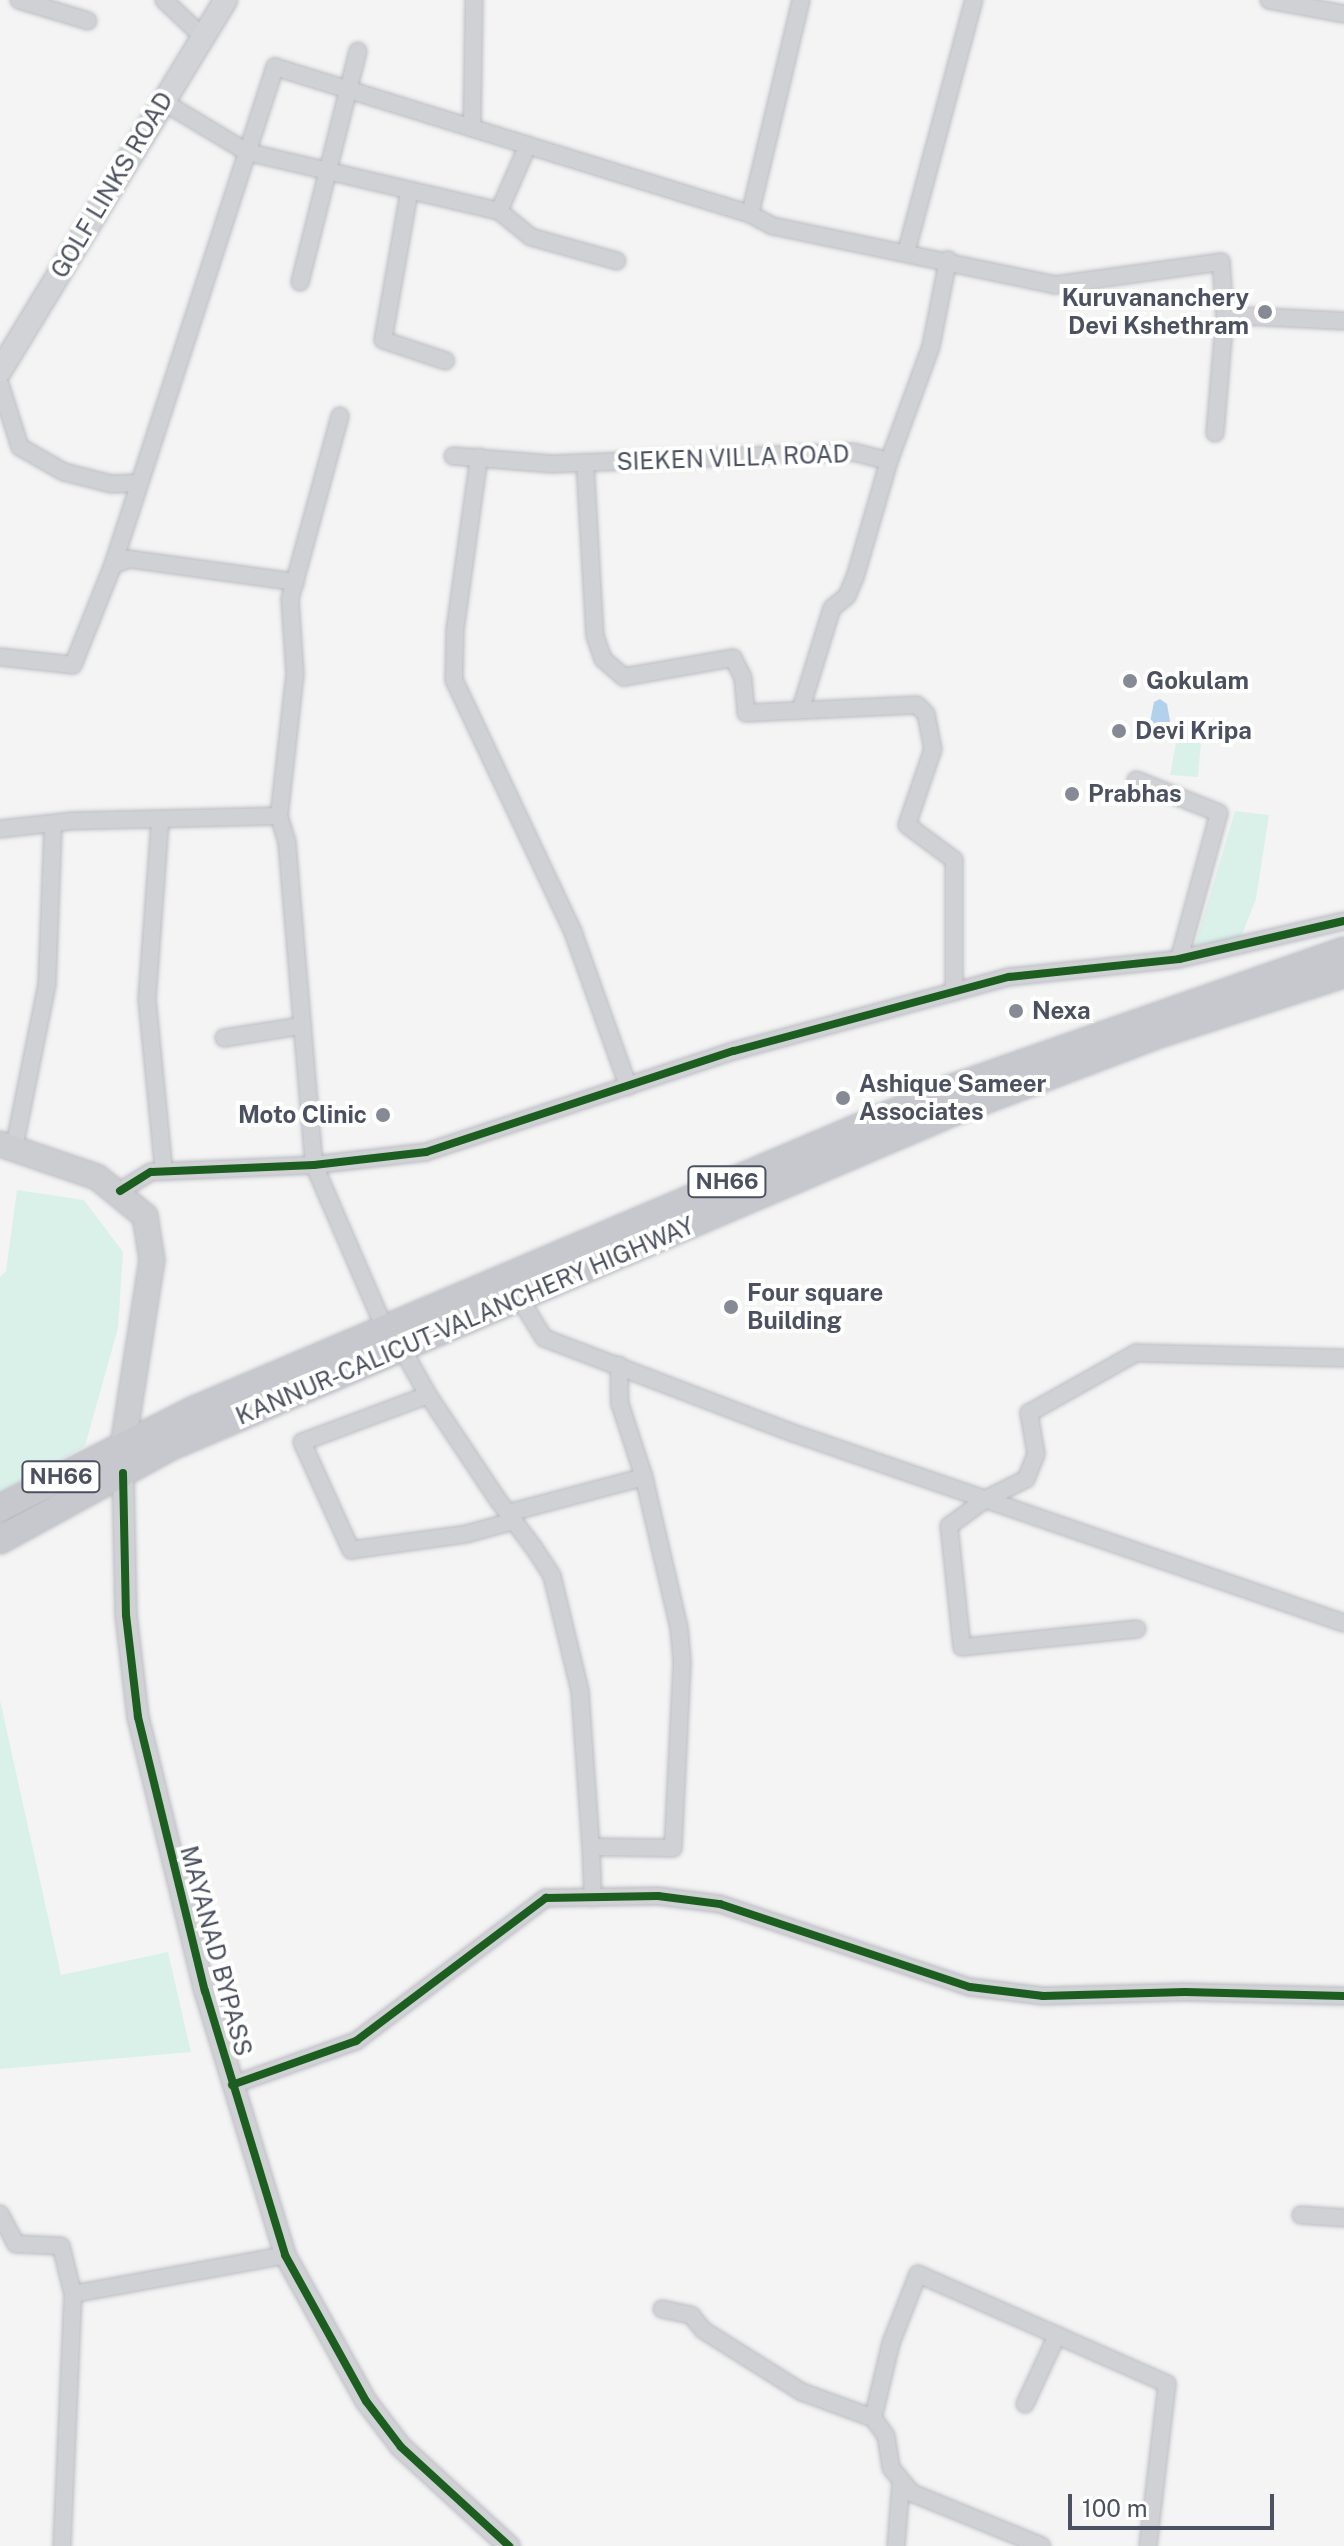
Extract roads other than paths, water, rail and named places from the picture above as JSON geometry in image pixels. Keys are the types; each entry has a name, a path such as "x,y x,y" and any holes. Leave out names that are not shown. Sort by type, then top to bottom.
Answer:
{"highway":[{"name":"KANNUR-CALICUT-VALANCHERY HIGHWAY","path":"0,1508 123,1446 392,1337 947,1090 1344,951"},
{"name":"KANNUR-CALICUT-VALANCHERY HIGHWAY","path":"0,1540 123,1473 392,1337 518,1296 953,1112 1165,1032 1344,974"}],"main road":[{"name":"GOLF LINKS ROAD","path":"0,371 7,346 226,0"},
{"path":"7,1146 120,1191 145,1216 152,1260 123,1446"}],"street":[{"path":"19,0 88,21"},
{"path":"164,0 202,36"},
{"path":"472,128 474,0"},
{"path":"750,214 801,0"},
{"path":"906,253 974,0"},
{"path":"1269,0 1344,14"},
{"path":"300,282 358,51"},
{"path":"0,657 73,665 113,565 275,67 750,214 773,226 948,260 1055,285 1221,262 1225,315 1215,433"},
{"path":"162,101 247,152 409,193 499,211 531,237 617,261"},
{"path":"499,211 528,145"},
{"path":"409,193 383,340 446,361"},
{"path":"889,461 931,346 948,260"},
{"path":"1225,315 1344,321"},
{"path":"0,384 20,447 64,472 111,484 139,483"},
{"path":"340,416 290,599 295,674 279,816 287,843 314,1165 392,1337 552,1576 574,1655 593,1898"},
{"name":"SIEKEN VILLA ROAD","path":"453,456 585,463 853,452 889,461 855,577 847,596 832,608 801,708"},
{"path":"479,457 455,631 454,680 573,932 628,1086"},
{"path":"585,463 595,636 603,659 624,677 733,658 743,678 746,713 801,708 917,705 926,714 933,749 907,825 954,860 954,992"},
{"path":"113,565 149,559 295,582"},
{"path":"1136,780 1219,813 1179,959"},
{"path":"0,829 279,816"},
{"path":"160,822 147,999 164,1171"},
{"path":"7,1146 47,984 53,825"},
{"path":"120,1191 151,1172 314,1165 426,1152 628,1086 1009,977 1179,959 1344,921"},
{"path":"224,1038 301,1026"},
{"path":"518,1296 544,1338 986,1499 1344,1623"},
{"path":"1137,1629 962,1647 949,1526 986,1499 1026,1479 1036,1454 1029,1413 1136,1353 1344,1358"},
{"path":"591,1847 673,1848 681,1650 644,1477 620,1404 619,1365"},
{"path":"428,1395 302,1442 351,1550 466,1534 511,1517 644,1477"},
{"name":"MAYANAD BYPASS","path":"123,1473 126,1615 138,1717 232,2085 285,2255 366,2401 401,2447 509,2546"},
{"path":"232,2085 356,2041 546,1898 658,1896 720,1904 970,1987 1043,1996 1230,1992 1344,1996"},
{"path":"0,2214 16,2244 61,2246 73,2294 62,2546"},
{"path":"1301,2215 1344,2218"},
{"path":"73,2294 285,2255"},
{"path":"873,2418 891,2343 918,2274 1167,2384 1148,2546"},
{"path":"662,2309 691,2315 703,2330 802,2392 873,2418 886,2436 891,2468 901,2483 931,2502 1042,2546"},
{"path":"1025,2404 1057,2335"},
{"path":"896,2546 901,2483"}],"water":[{"path":"1160,699 1167,704 1171,727 1166,741 1158,743 1148,732 1154,702"}],"place":[{"name":"Kuruvananchery Devi Kshethram","path":"1265,312"},
{"name":"Gokulam","path":"1130,681"},
{"name":"Devi Kripa","path":"1119,731"},
{"name":"Prabhas","path":"1072,794"},
{"name":"Nexa","path":"1016,1011"},
{"name":"Ashique Sameer Associates","path":"843,1098"},
{"name":"Moto Clinic","path":"383,1115"},
{"name":"Four square Building","path":"731,1307"}]}
